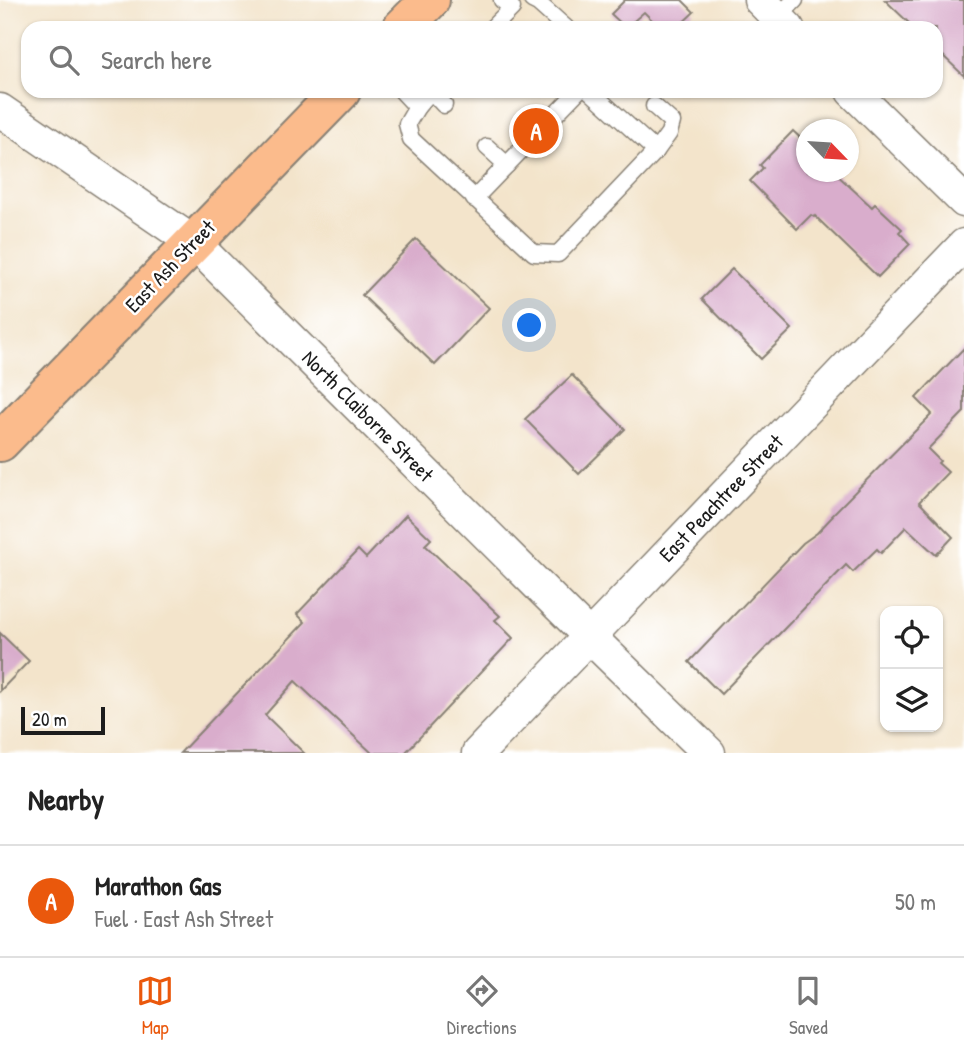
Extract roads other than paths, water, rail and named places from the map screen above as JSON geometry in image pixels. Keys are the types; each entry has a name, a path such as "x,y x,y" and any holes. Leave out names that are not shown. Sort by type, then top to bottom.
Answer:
{"main road":[{"path":"409,21 430,0"},
{"name":"East Ash Street","path":"0,442 334,98"}],"street":[{"path":"859,98 964,201"},
{"name":"North Claiborne Street","path":"0,110 194,242 709,753"},
{"name":"East Peachtree Street","path":"478,753 964,245"}],"lane":[{"path":"532,0 558,21"},
{"path":"498,21 512,3"},
{"path":"409,98 417,107"},
{"path":"425,98 407,124 411,139 534,253 558,254 656,151 669,133 672,122 654,106"},
{"path":"438,98 444,105"},
{"path":"549,121 565,98"},
{"path":"598,98 656,151"},
{"path":"474,199 526,145"},
{"path":"487,147 506,165"}],"place":[{"name":"Marathon Gas","path":"536,131"}]}
